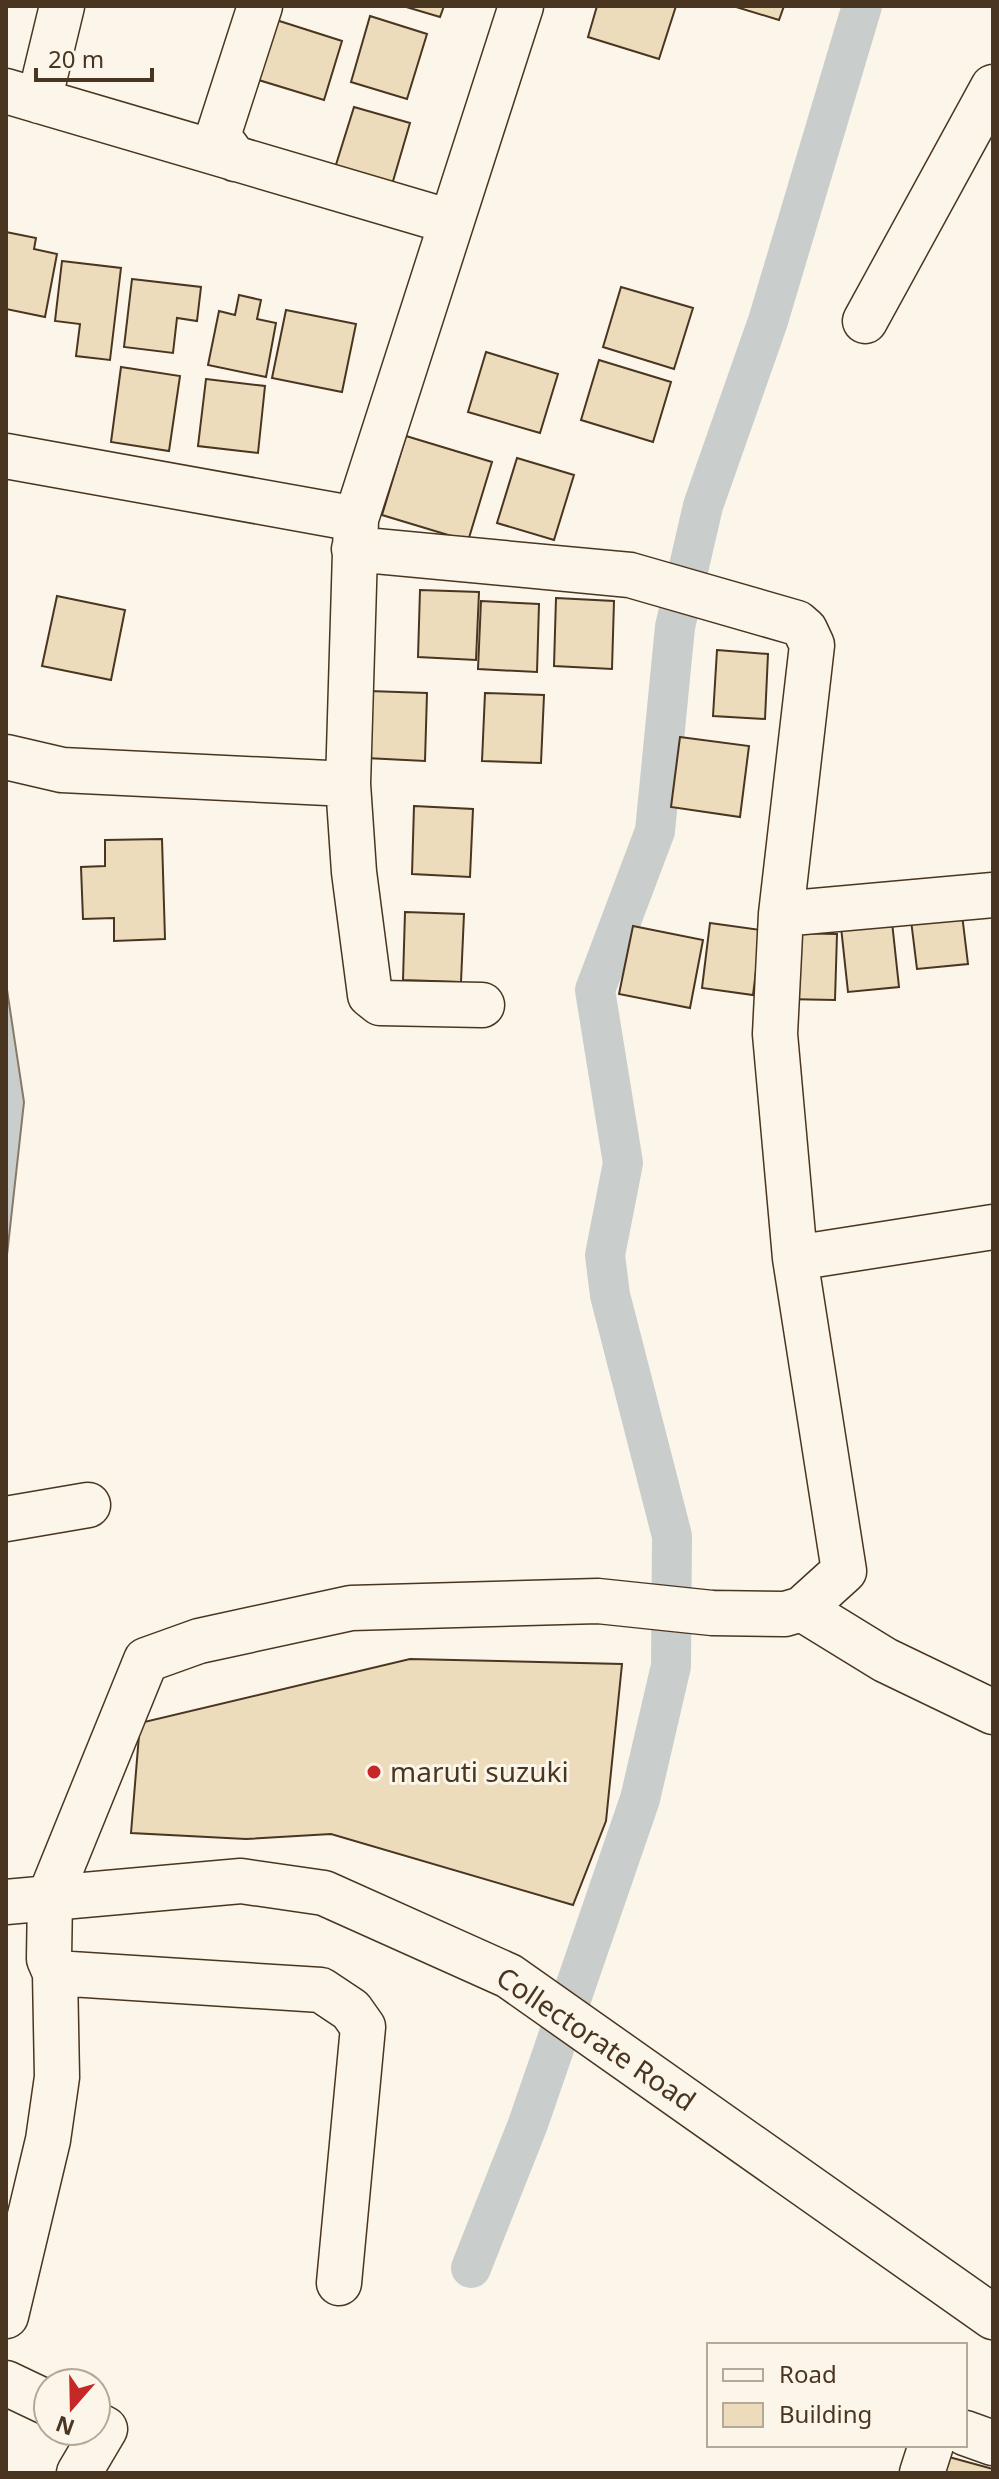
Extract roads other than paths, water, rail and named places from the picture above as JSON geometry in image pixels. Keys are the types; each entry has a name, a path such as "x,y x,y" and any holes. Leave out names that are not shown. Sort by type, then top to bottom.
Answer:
{"street":[{"path":"62,6 22,96 451,222"},
{"path":"235,159 218,136 260,6"},
{"path":"482,1005 380,1003 370,995 354,872 348,784 355,534 521,6"},
{"path":"865,321 993,87"},
{"path":"6,456 355,534 630,575 797,623 805,630 812,645 781,914 775,1034 795,1258 844,1571 802,1609 785,1614 712,1613 598,1601 351,1608 199,1641 146,1660 50,1896 49,1959 55,1973 57,2077 48,2140 6,2316"},
{"path":"6,757 62,770 348,784"},
{"path":"781,914 993,895"},
{"path":"795,1258 993,1227"},
{"path":"6,1519 88,1505"},
{"path":"802,1609 885,1660 993,1712"},
{"name":"Collectorate Road","path":"6,1902 241,1881 324,1893 509,1976 583,2025 993,2317"},
{"path":"55,1973 321,1990 360,2019 363,2027 339,2283"},
{"path":"6,2383 32,2395"},
{"path":"967,2434 993,2443"},
{"path":"79,2473 94,2447"},
{"path":"922,2473 930,2447"}],"waterway":[{"path":"471,2268 528,2124 640,1799 671,1666 672,1536 610,1295 605,1255 623,1163 595,990 655,831 675,627 703,506 768,321 862,6"}],"place":[{"name":"maruti suzuki","path":"374,1772"}]}
